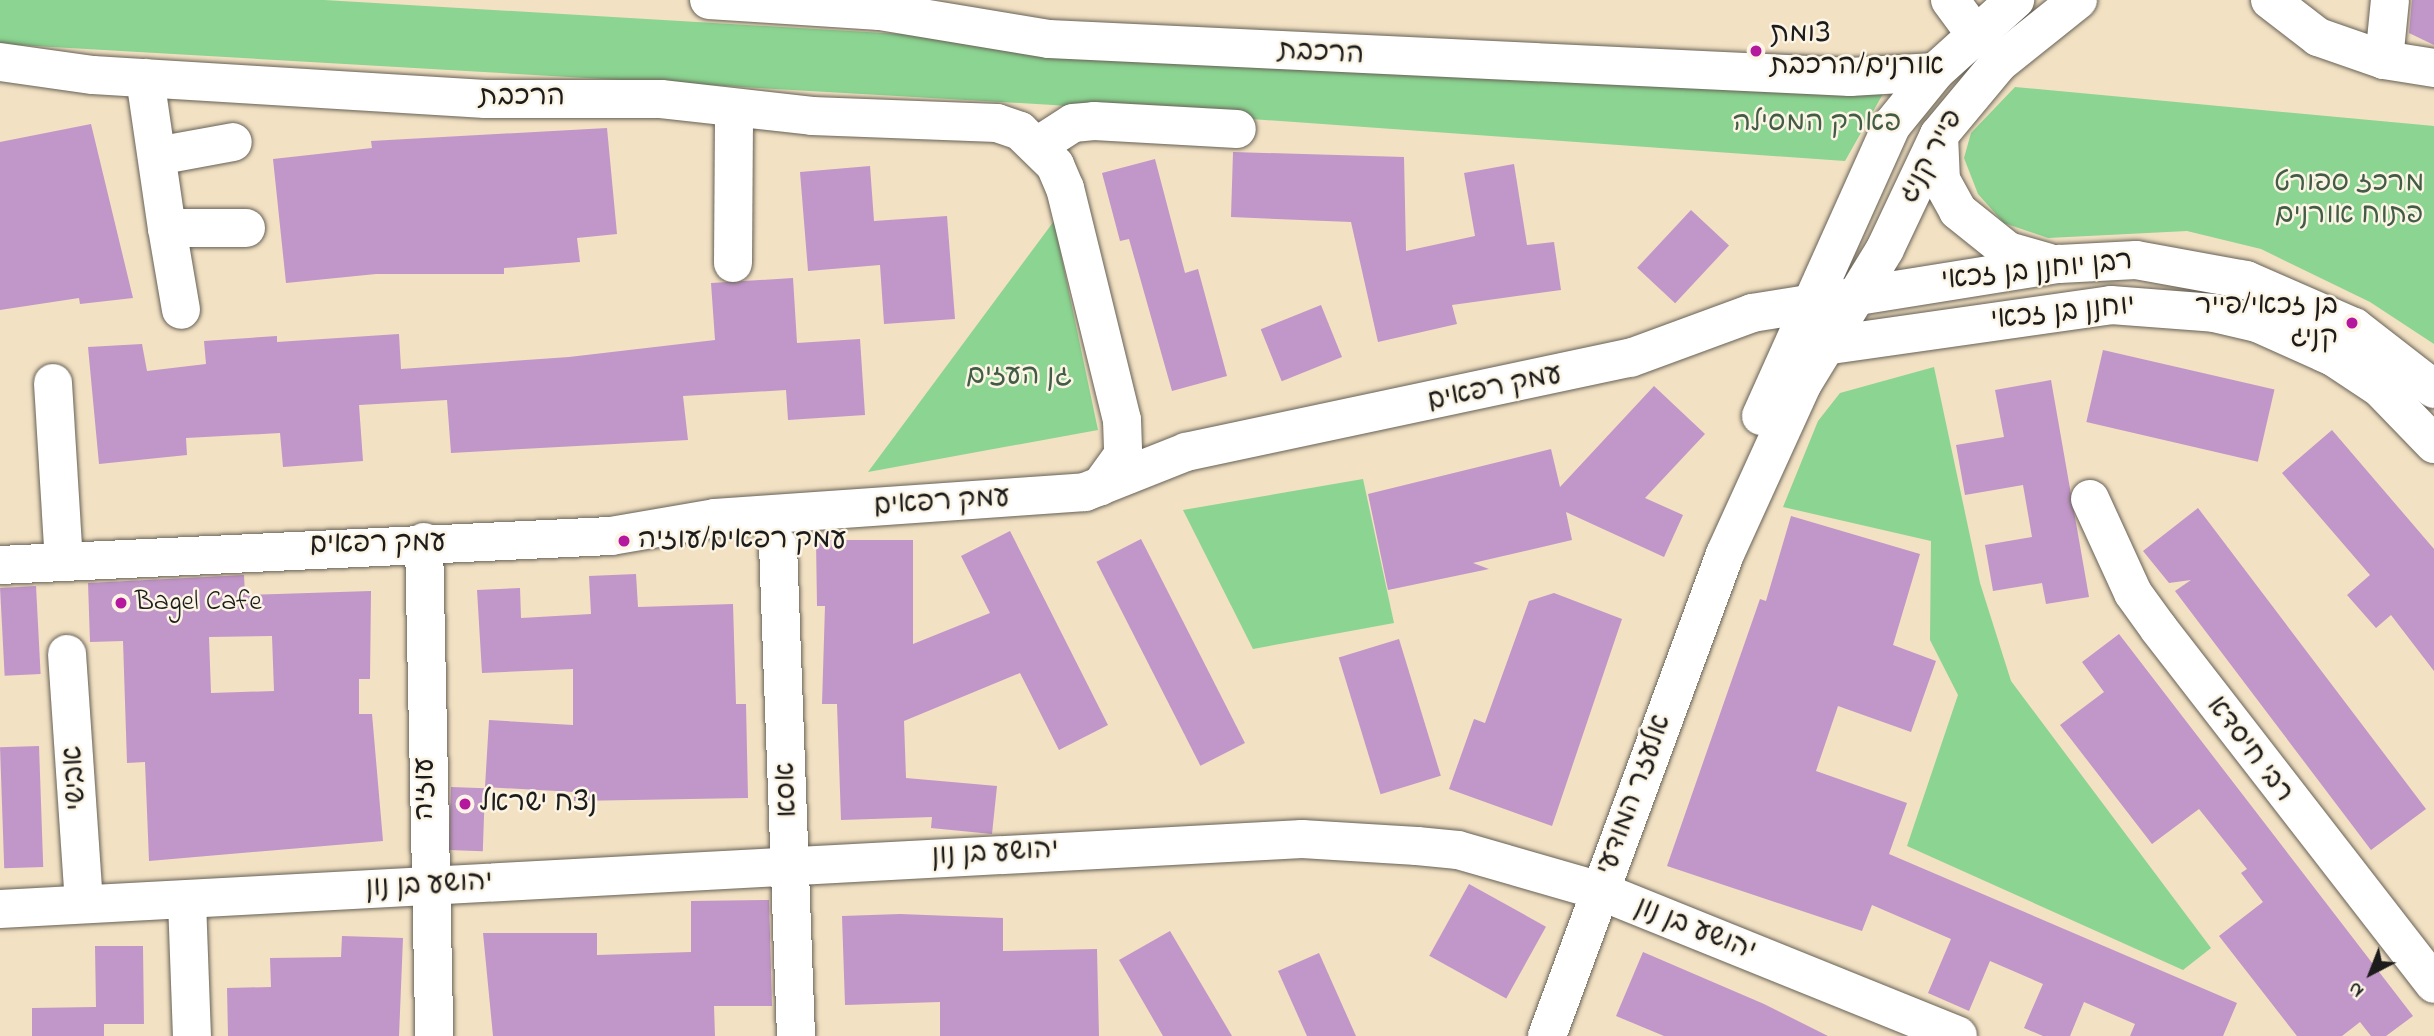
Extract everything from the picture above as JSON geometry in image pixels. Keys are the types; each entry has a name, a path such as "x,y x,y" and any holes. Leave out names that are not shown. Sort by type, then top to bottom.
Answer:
{"street":[{"name":"הרכבת","path":"709,0 880,10 1063,40 1850,77 1935,72"},
{"path":"1950,0 1975,34"},
{"name":"פייר קניג","path":"1807,303 1879,149 1935,72 2015,0"},
{"name":"פייר קניג","path":"1824,346 1859,292 1939,135 1999,63 2078,0"},
{"path":"2270,0 2318,37 2384,60 2434,68"},
{"path":"2384,60 2390,0"},
{"name":"הרכבת","path":"0,62 145,78 485,99 662,99 734,110 998,123 1039,145"},
{"path":"145,78 181,310"},
{"path":"733,263 734,110"},
{"path":"1098,488 1123,455 1124,427 1065,188 1039,145 1073,123 1094,121 1237,130"},
{"path":"1939,135 1941,180 1971,225 2008,251 2059,264"},
{"path":"157,156 233,142"},
{"path":"167,228 246,228"},
{"name":"רבן יוחנן בן זכאי","path":"1859,292 2059,264 2136,260 2246,280 2354,327 2434,389"},
{"name":"עמק רפאים","path":"0,565 424,542 611,536 715,518 1098,488 1186,452 1630,359 1723,320 1859,292"},
{"path":"1807,303 1824,346"},
{"name":"אלעזר המודעי","path":"1725,554 1746,458 1807,303"},
{"name":"יוחנן בן זכאי","path":"1824,346 2111,305 2214,313 2257,323 2333,357 2379,388 2434,444"},
{"name":"אלעזר המודעי","path":"1547,1036 1725,554 1824,346"},
{"path":"53,383 64,561"},
{"name":"רבי חיסדא","path":"2090,499 2133,593 2434,984"},
{"name":"עוזיה","path":"424,542 426,886 434,1036"},
{"name":"אסא","path":"778,545 796,1036"},
{"name":"אבישי","path":"67,654 84,903"},
{"name":"יהושע בן נון","path":"0,909 84,903 187,901 791,864 1301,839 1458,850 1600,891 1958,1036"},
{"path":"187,901 192,1036"}],"green space":[{"name":"פארק המסילה","path":"0,0 324,0 1884,92 1845,161 1053,105 0,44"},
{"name":"מרכז ספורט פתוח אורנים","path":"2015,87 2434,126 2434,344 2370,302 2261,249 2187,231 2048,238 2004,223 1978,194 1964,158 1971,133"},
{"name":"גן העזים","path":"1054,221 1098,430 868,472"},
{"path":"1934,367 1980,583 2011,681 2211,948 2183,970 1907,846 1958,695 1930,640 1931,541 1783,507 1818,421 1840,393"},
{"path":"1363,479 1394,623 1253,649 1183,510"}],"building":[{"path":"2412,0 2434,0 2434,45 2409,33"},
{"path":"91,124 133,298 80,304 79,298 0,310 0,142"},
{"path":"607,128 617,234 577,238 580,262 504,268 504,274 376,274 286,283 273,159 372,148 371,141"},
{"path":"1233,152 1404,157 1406,251 1475,236 1464,173 1514,164 1527,245 1554,242 1561,290 1452,305 1457,324 1378,342 1351,222 1231,217"},
{"path":"1155,159 1185,273 1198,269 1227,376 1172,391 1129,239 1120,241 1102,173"},
{"path":"870,166 874,221 947,216 955,319 884,324 880,265 808,271 800,172"},
{"path":"1691,210 1729,245 1675,303 1637,268"},
{"path":"793,278 797,343 860,339 865,415 788,420 786,390 683,396 688,440 451,453 447,400 359,405 363,461 283,467 280,433 186,438 187,455 99,464 88,347 142,344 147,371 206,364 204,341 277,336 277,342 399,334 401,369 569,357 715,340 711,283"},
{"path":"1321,305 1342,357 1282,381 1261,329"},
{"path":"2103,350 2274,390 2258,462 2086,422"},
{"path":"2051,380 2089,597 2046,604 2042,583 1993,591 1985,545 2032,537 2023,485 1965,495 1956,445 2004,437 1995,390"},
{"path":"1654,386 1705,434 1645,498 1683,515 1664,557 1566,512 1572,540 1473,563 1489,569 1388,590 1368,494 1551,449 1560,487"},
{"path":"2332,430 2434,549 2434,671 2391,615 2376,628 2347,595 2370,575 2282,473"},
{"path":"2198,508 2426,809 2371,850 2175,591 2191,580 2169,583 2143,551"},
{"path":"1791,516 1920,554 1893,645 1936,661 1911,732 1838,706 1816,771 1907,803 1889,854 2237,1003 2223,1036 2130,1036 2135,1024 2084,1002 2070,1036 2043,1036 2024,1028 2043,984 1990,961 1969,1011 1928,993 1951,939 1872,905 1862,931 1667,866 1760,599 1766,601"},
{"path":"1010,531 1108,725 1059,750 1020,673 904,721 906,778 997,786 992,834 931,828 932,817 841,820 837,704 822,704 825,606 817,606 816,540 913,540 913,644 990,613 961,556"},
{"path":"1141,539 1245,743 1200,766 1096,562"},
{"path":"636,574 638,607 733,604 736,704 746,704 748,798 574,801 574,792 485,787 489,720 573,725 573,669 482,673 477,590 520,588 521,618 591,614 589,576"},
{"path":"244,575 245,595 371,591 370,679 359,679 359,714 372,714 383,841 149,861 145,762 127,763 123,641 90,642 88,583","holes":["272,636 274,691 211,693 209,637"]},
{"path":"36,586 41,674 5,676 0,588"},
{"path":"1554,593 1622,619 1552,826 1449,789 1474,719 1485,723 1529,601"},
{"path":"2119,634 2413,1016 2386,1036 2371,1036 2360,1022 2342,1036 2297,1036 2219,936 2263,902 2241,873 2247,869 2199,809 2152,844 2060,725 2104,692 2082,662"},
{"path":"1399,639 1441,776 1381,794 1339,657"},
{"path":"39,746 43,867 4,868 0,747"},
{"name":"נצח ישראל","path":"451,787 485,788 483,851 449,850"},
{"path":"1469,884 1546,927 1506,998 1429,956"},
{"path":"769,900 772,1006 714,1006 715,1036 493,1036 483,933 597,933 597,955 691,952 691,901"},
{"path":"900,914 1003,918 1003,951 1097,949 1099,1036 940,1036 940,1002 845,1005 842,916"},
{"path":"1170,931 1232,1036 1163,1036 1119,960"},
{"path":"342,936 403,938 399,1036 228,1036 227,988 271,987 270,958 341,957"},
{"path":"95,946 143,946 144,1024 104,1024 104,1036 32,1036 32,1008 96,1007"},
{"path":"1643,952 1764,1004 1828,1036 1664,1036 1616,1016"},
{"path":"1319,953 1356,1036 1307,1036 1278,971"}],"place":[{"name":"צומת אורנים/הרכבת","path":"1756,51"},
{"name":"בן זכאי/פייר קניג","path":"2352,323"},
{"name":"עמק רפאים/עוזיה","path":"624,541"},
{"name":"Bagel Cafe","path":"121,603"},
{"name":"נצח ישראל","path":"465,804"}]}
